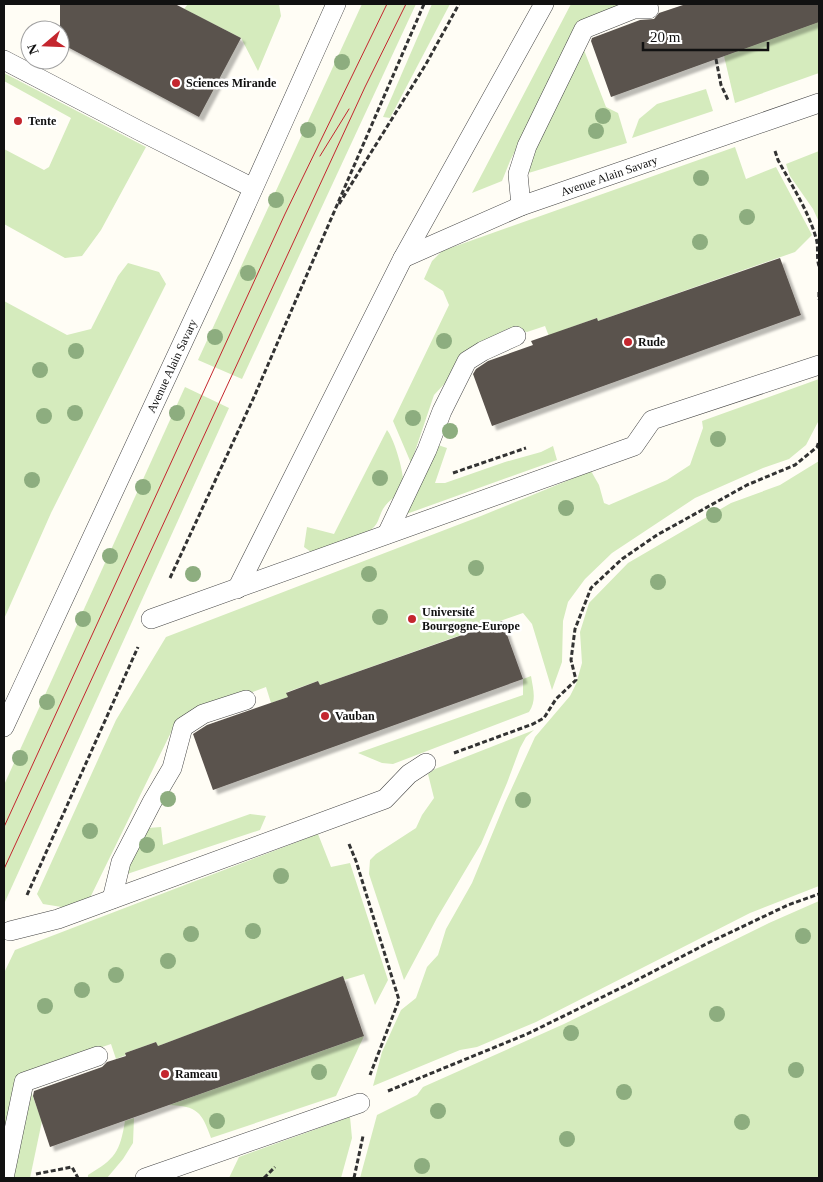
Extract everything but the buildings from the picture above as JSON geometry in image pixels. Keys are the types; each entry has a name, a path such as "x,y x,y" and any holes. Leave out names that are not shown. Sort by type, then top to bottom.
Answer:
{"lane":[{"name":"Avenue Alain Savary","path":"4,727 336,4"},
{"path":"237,589 403,258 544,4"},
{"path":"522,206 518,174 527,146 584,29 634,9 649,9"},
{"path":"4,60 253,188"},
{"name":"Avenue Alain Savary","path":"403,258 522,206 819,103"},
{"path":"386,534 427,450 442,411 467,362 483,351 516,336"},
{"path":"151,618 237,589 634,446 652,420 819,365"},
{"path":"112,899 121,862 172,768 183,727 203,714 246,700"},
{"path":"10,931 58,919 385,799 409,774 426,763"},
{"path":"4,1178 24,1082 98,1056"},
{"path":"144,1178 360,1103"}],"path":[{"path":"10,931 151,618 254,397 424,4"},
{"path":"333,214 426,64 459,4"},
{"path":"716,59 721,85 743,130"},
{"path":"765,122 778,160 807,211 817,241 817,260 819,266"},
{"path":"819,292 819,300"},
{"path":"426,763 544,718 556,699 576,680 571,660 575,629 591,588 622,559 657,535 748,485 795,465 817,446 819,441"},
{"path":"338,816 356,861 399,1000 360,1103 366,1124 354,1178"},
{"path":"360,1103 527,1034 708,943 788,906 819,894"},
{"path":"31,1175 72,1167 78,1178"}],"green space":[{"path":"188,4 279,4 281,16 258,71 241,38 184,9"},
{"path":"362,4 416,4 242,379 198,360"},
{"path":"432,4 450,4 390,118 383,117"},
{"path":"571,4 636,4 578,28 510,161 502,181 472,193"},
{"path":"819,21 819,73 735,103 724,56"},
{"path":"584,50 606,107 618,113 627,143 522,175"},
{"path":"4,73 146,147 101,230 82,256 65,258 4,224 4,149 44,170 49,167 71,118 4,81"},
{"path":"706,89 713,111 632,138 639,119 657,104"},
{"path":"735,147 746,179 776,167 812,235 795,252 598,321 597,318 566,329 550,339 545,326 527,332 509,328 468,349 453,369 448,380 434,395 411,463 393,421 449,305 443,291 424,279 432,261 442,251"},
{"path":"819,151 819,222 813,209 790,176 786,164"},
{"path":"128,263 159,272 166,284 51,513 4,619 4,301 67,335 91,329 118,276"},
{"path":"819,379 818,422 806,445 789,459 763,468 695,498 612,553 585,579 568,602 563,621 562,662 552,690 532,624 523,613 320,685 318,681 287,692 288,697 271,703 266,687 177,720 88,902 68,908 43,904 37,894 116,720 166,637 481,516 591,471 599,485 604,503 609,505 667,480 690,465 703,428 702,421"},
{"path":"185,387 229,408 4,904 4,785"},
{"path":"387,430 396,448 401,465 403,485 401,489 385,506 377,524 372,529 348,540 311,552 304,547 307,527 334,534"},
{"path":"435,444 447,448 435,483 445,483 505,462 541,452 553,446 557,460 398,517"},
{"path":"819,461 819,886 750,913 536,1022 477,1047 460,1050 373,1086 382,1052 401,1010 416,998 427,967 438,955 446,929 472,883 535,737 570,696 576,684 582,663 580,632 589,603 628,563 731,503 780,485"},
{"path":"531,676 534,699 529,712 393,764 382,763 358,753 523,695 523,679"},
{"path":"534,730 526,737 520,748 481,844 437,918 404,980 369,874 370,860 416,828 422,815 434,798 428,774 435,769"},
{"path":"250,814 266,816 260,830 124,875 148,828 161,827 163,845"},
{"path":"318,834 331,867 350,863 388,980 375,1005 364,974 344,980 343,977 158,1046 156,1042 125,1053 126,1055 116,1059 111,1044 22,1074 4,1152 4,973 15,950"},
{"path":"819,901 819,1178 360,1178 377,1115 417,1095 423,1087 564,1024 769,923"},
{"path":"364,1036 336,1096 211,1138 205,1122 197,1112 186,1107 169,1105"},
{"path":"30,1089 42,1121 30,1178 13,1178"},
{"path":"350,1117 352,1138 341,1178 229,1178 239,1157"},
{"path":"134,1118 133,1143 123,1159 107,1178 88,1178 88,1175 115,1154 121,1140 125,1121"}],"tram line":[{"path":"4,827 285,214 387,4"},
{"path":"4,869 365,87 406,4"},
{"path":"320,156 349,109"}],"place":[{"name":"Sciences Mirande","path":"176,83"},
{"name":"Tente","path":"18,121"},
{"name":"Rude","path":"628,342"},
{"name":"Université Bourgogne-Europe","path":"412,619"},
{"name":"Vauban","path":"325,716"},
{"name":"Rameau","path":"165,1074"}]}
